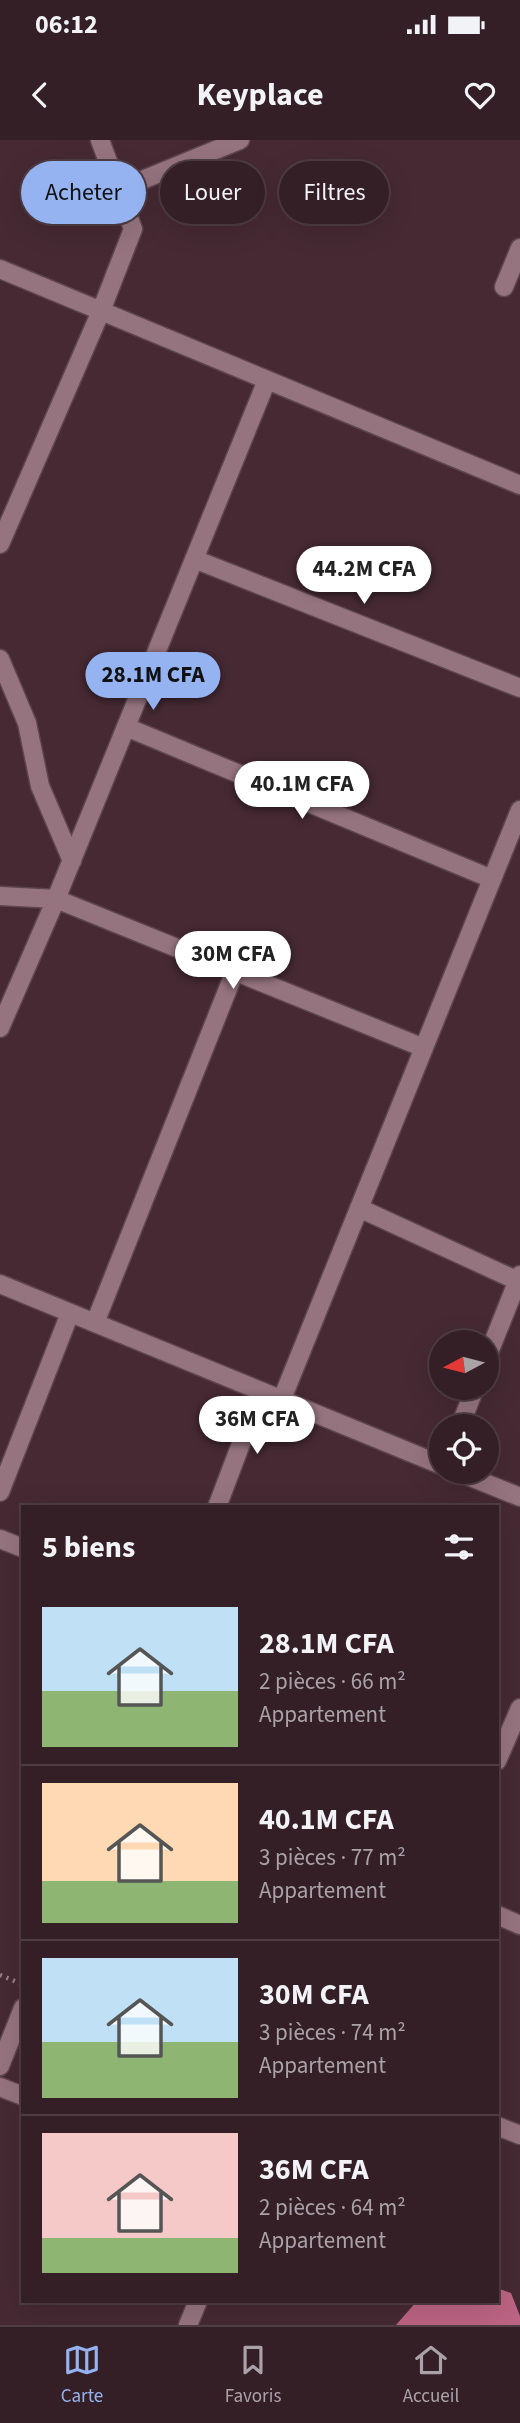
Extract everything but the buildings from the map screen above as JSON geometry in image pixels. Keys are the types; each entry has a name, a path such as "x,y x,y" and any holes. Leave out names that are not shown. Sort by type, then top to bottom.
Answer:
{"street":[{"path":"100,140 108,161"},
{"path":"146,179 240,140"},
{"path":"0,544 101,311 133,229 131,224"},
{"path":"504,288 520,248"},
{"path":"0,269 520,485"},
{"path":"0,1028 72,861 267,380"},
{"path":"194,559 520,688"},
{"path":"0,659 27,723 40,786 72,861"},
{"path":"126,727 492,879"},
{"path":"282,1399 520,810"},
{"path":"0,896 56,899 424,1048"},
{"path":"95,1323 235,971"},
{"path":"359,1208 519,1278 498,1330"},
{"path":"0,1284 429,1460"},
{"path":"0,1492 70,1313"},
{"path":"217,1505 261,1391"},
{"path":"488,1484 520,1497"},
{"path":"0,1539 21,1547"},
{"path":"499,1757 519,1713"},
{"path":"499,1916 520,1925"},
{"path":"0,2066 21,2013"},
{"path":"0,2087 21,2095"},
{"path":"499,2127 520,2135"},
{"path":"188,2325 197,2303"}],"path":[{"path":"0,1975 21,1983"}],"shaded area":[{"path":"499,2289 511,2293 520,2316 520,2325 396,2325 415,2303 499,2303"}]}
